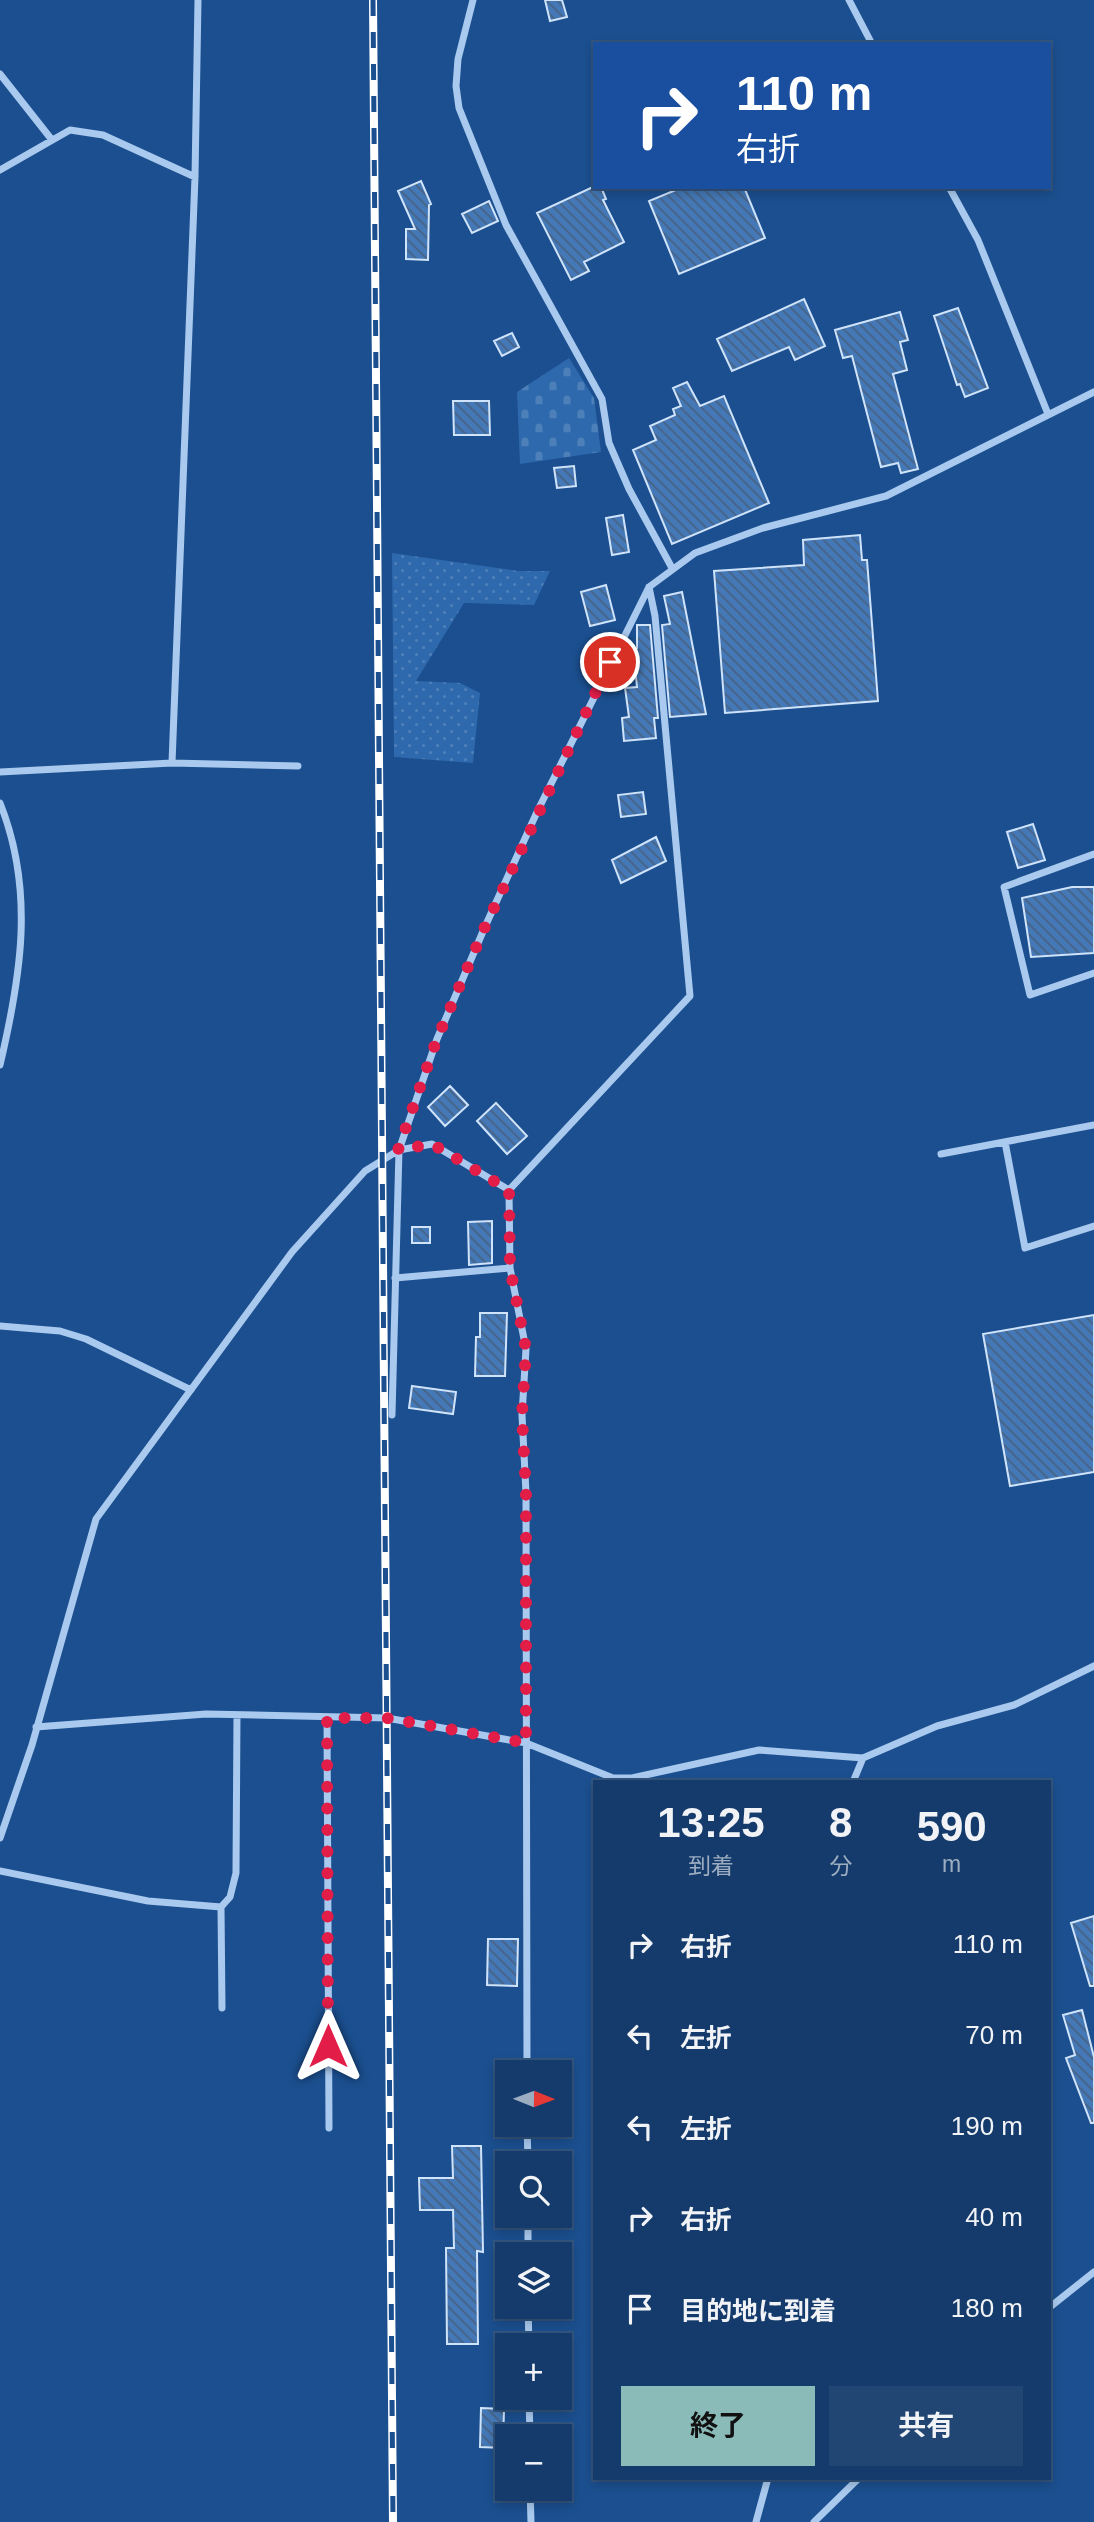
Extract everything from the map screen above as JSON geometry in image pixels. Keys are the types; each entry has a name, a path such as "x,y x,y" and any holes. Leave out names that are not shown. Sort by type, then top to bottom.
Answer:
{"street":[{"path":"172,763 195,177 198,0"},
{"path":"473,0 458,59 456,86 459,108 506,225 602,399 609,443 629,489 672,568"},
{"path":"849,0 871,42"},
{"path":"0,74 52,140"},
{"path":"0,170 71,130 103,135 195,177"},
{"path":"950,189 978,240 1048,414"},
{"path":"392,1415 398,1150 437,1039 484,929 562,762 649,587 695,553 763,528 887,496 1094,392"},
{"path":"527,2060 526,1493 522,1415 526,1349 510,1268 509,1190 690,996 655,616 649,587"},
{"path":"0,772 172,763 298,766"},
{"path":"0,803 16,863 23,919 18,989 0,1065"},
{"path":"1094,854 1004,887 1030,995 1094,973"},
{"path":"941,1154 1094,1125"},
{"path":"1005,1142 1025,1248 1094,1226"},
{"path":"0,1838 36,1727 96,1519 292,1252 365,1171 398,1150 432,1144 509,1190"},
{"path":"395,1278 510,1268"},
{"path":"0,1326 60,1331 86,1339 191,1390"},
{"path":"36,1727 205,1714 387,1718 526,1743 613,1778 632,1778 759,1750 863,1758 937,1726 1014,1704 1094,1666"},
{"path":"222,2008 221,1907 230,1897 236,1873 237,1716"},
{"path":"327,1718 329,2128"},
{"path":"854,1780 863,1758"},
{"path":"0,1871 148,1901 221,1907"},
{"path":"1051,2306 1094,2272"},
{"path":"756,2522 767,2480"},
{"path":"814,2522 857,2480"},
{"path":"530,2501 531,2522"}],"green space":[{"path":"569,358 594,398 601,452 520,464 517,392"},
{"path":"392,553 518,571 550,571 534,605 464,603 416,681 460,683 480,693 473,763 394,757"}],"building":[{"path":"545,0 562,0 567,17 550,21"},
{"path":"421,181 431,204 428,260 406,259 406,229 415,229 398,191"},
{"path":"593,187 602,189 606,199 603,200 624,242 584,262 589,271 571,280 537,213"},
{"path":"678,189 745,189 765,238 679,274 649,201"},
{"path":"489,201 498,221 472,233 462,214"},
{"path":"804,299 825,346 795,360 789,347 732,371 717,339"},
{"path":"958,308 988,388 965,397 960,384 957,385 934,316"},
{"path":"900,312 908,340 900,342 907,370 893,374 918,469 901,473 898,463 881,467 852,356 843,358 835,330"},
{"path":"512,333 519,347 502,356 494,341"},
{"path":"687,382 700,406 724,396 769,503 672,544 633,450 656,440 650,426 675,415 673,409 681,406 673,388"},
{"path":"453,401 489,401 490,435 454,435"},
{"path":"574,466 576,486 557,488 554,468"},
{"path":"623,515 629,552 612,555 606,518"},
{"path":"860,535 862,560 867,560 878,701 725,713 714,571 804,565 803,540"},
{"path":"606,585 615,620 590,626 581,592"},
{"path":"682,592 706,714 670,717 662,625 670,624 664,596"},
{"path":"637,625 650,625 658,718 654,718 656,738 624,741 622,718 629,717 625,688 637,687 633,648 637,648"},
{"path":"643,792 646,814 621,817 618,795"},
{"path":"1033,824 1045,860 1018,868 1007,832"},
{"path":"656,837 666,861 621,883 612,860"},
{"path":"1072,887 1094,887 1094,953 1031,957 1022,898"},
{"path":"450,1086 468,1105 445,1126 428,1107"},
{"path":"496,1103 527,1136 507,1154 477,1121"},
{"path":"492,1221 492,1263 469,1265 468,1222"},
{"path":"412,1227 430,1227 430,1243 412,1243"},
{"path":"480,1313 507,1313 505,1376 475,1376"},
{"path":"1094,1315 1094,1472 1010,1486 983,1334"},
{"path":"412,1386 456,1392 453,1414 409,1408"},
{"path":"1094,1916 1094,1986 1090,1986 1071,1923"},
{"path":"488,1939 518,1939 517,1986 487,1985"},
{"path":"1082,2010 1094,2057 1094,2123 1091,2123 1066,2058 1075,2055 1063,2015"},
{"path":"452,2146 481,2146 483,2252 477,2251 478,2344 447,2344 446,2248 454,2248 453,2210 420,2210 419,2178 453,2178"},
{"path":"481,2408 504,2410 504,2424 495,2424 495,2448 480,2447"}],"railway":[{"path":"373,0 393,2522"}],"route":[{"path":"328,2046 327,1718 387,1718 526,1743 526,1493 522,1415 526,1349 510,1268 509,1190 432,1144 398,1150 437,1039 484,929 610,662"}]}
